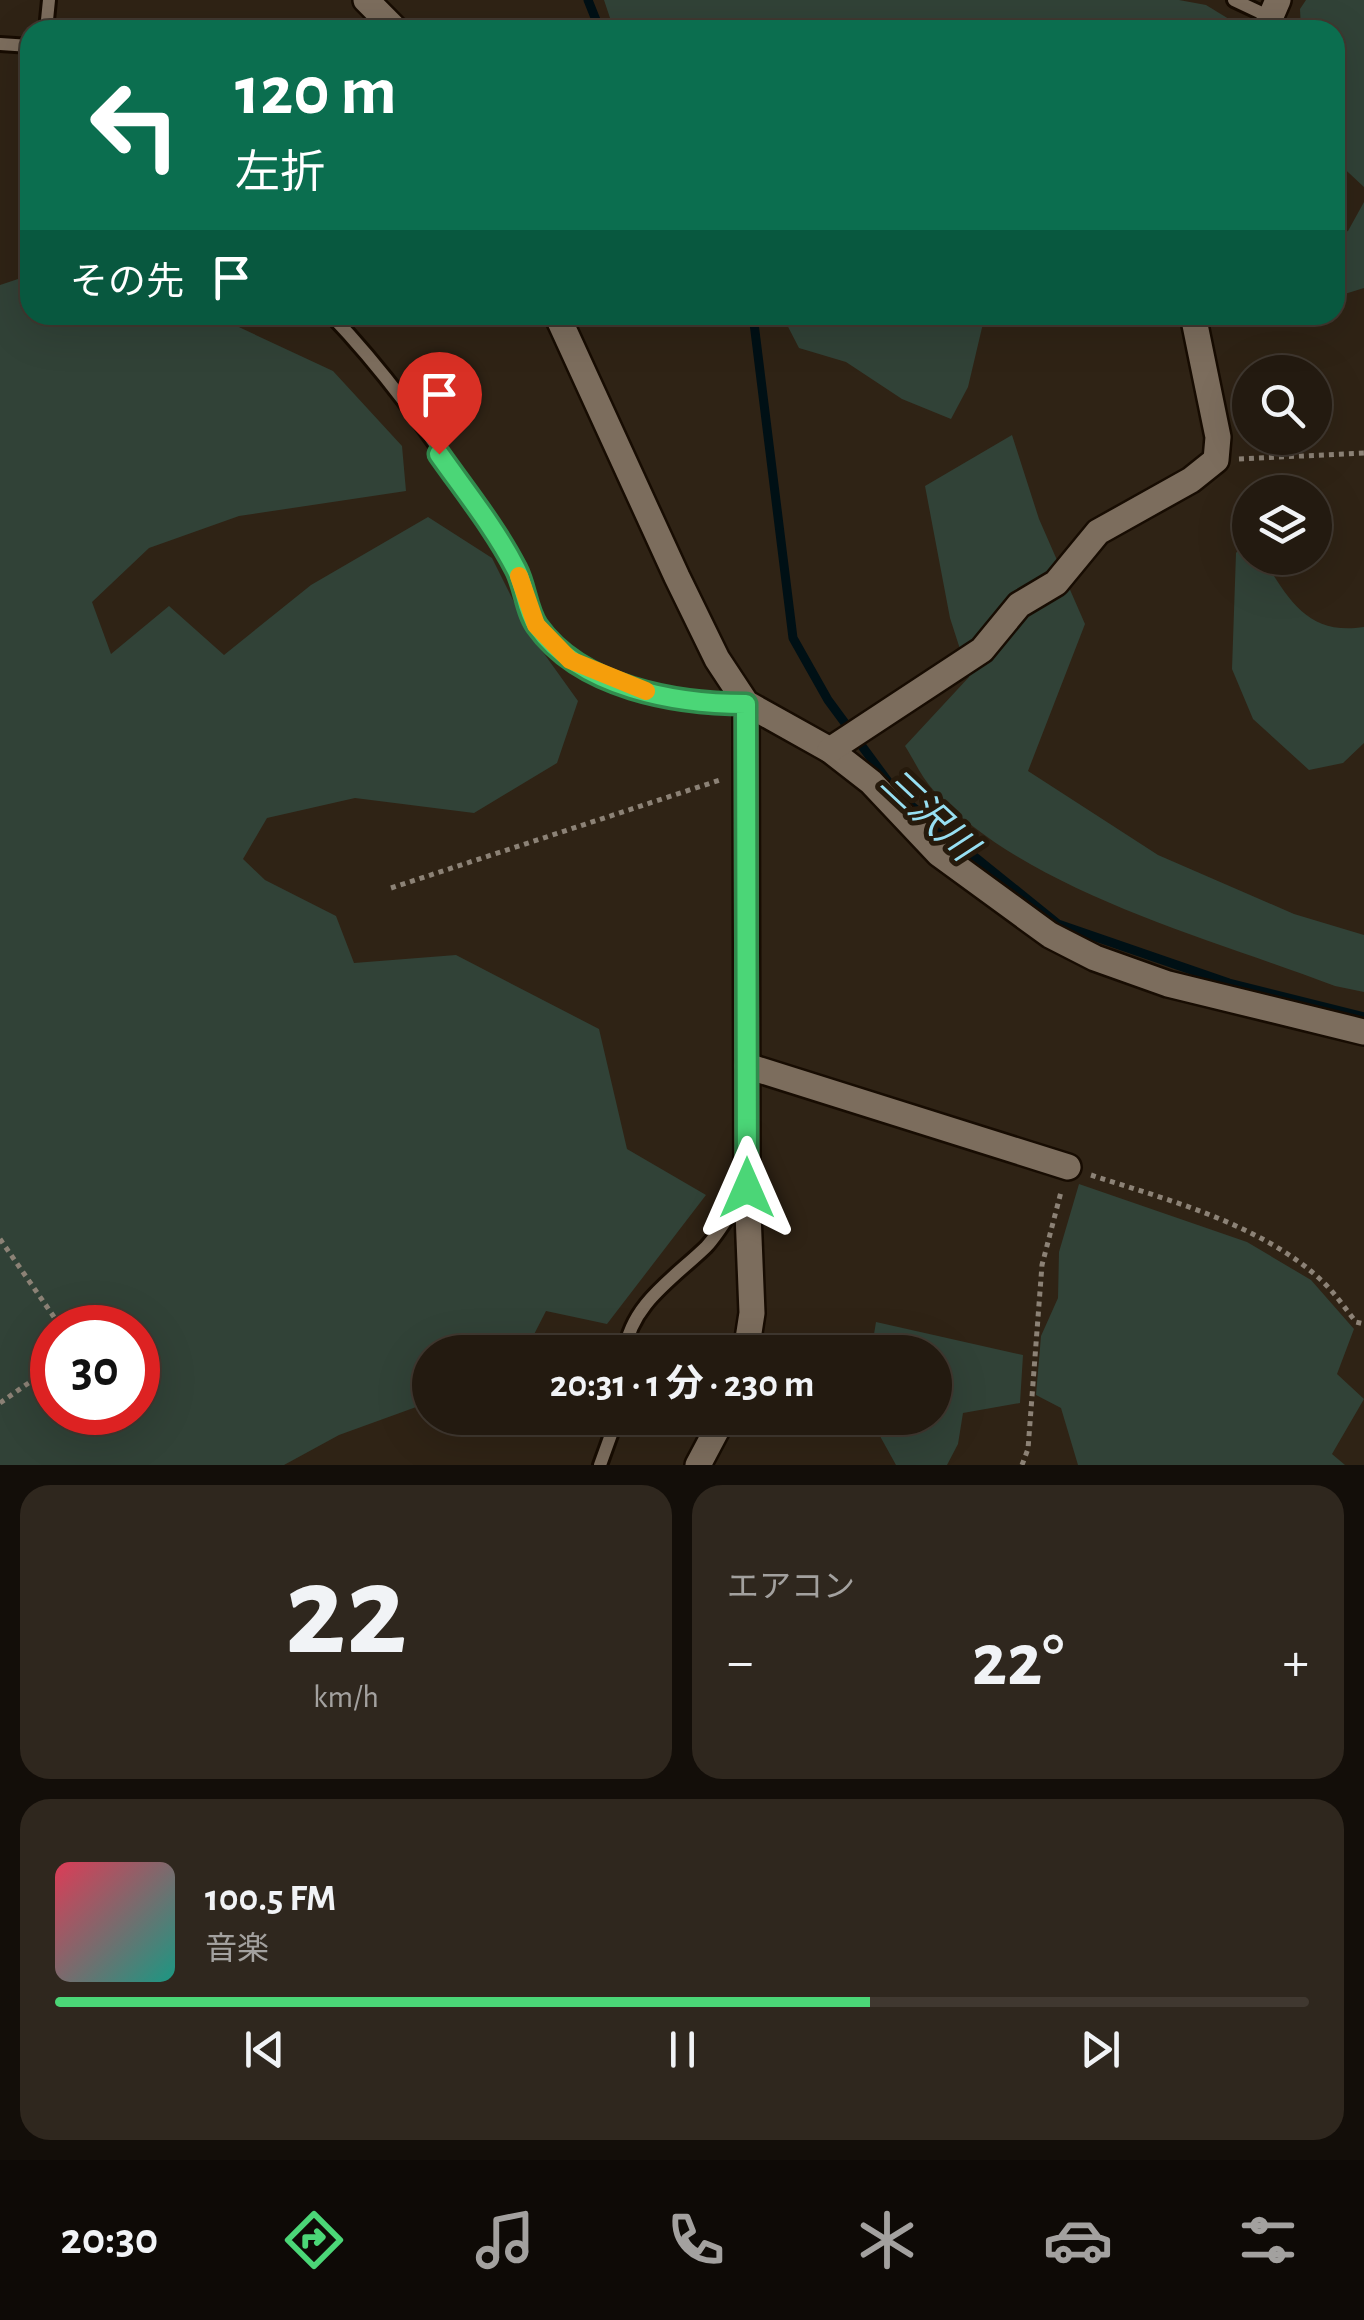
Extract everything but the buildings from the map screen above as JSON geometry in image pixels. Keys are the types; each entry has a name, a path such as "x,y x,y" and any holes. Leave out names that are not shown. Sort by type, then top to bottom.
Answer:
{"street":[{"path":"366,0 386,20"},
{"path":"562,325 677,577 718,659 746,704 830,750 871,782 939,854 1050,935 1096,958 1168,984 1364,1032"},
{"path":"830,750 982,650 1019,604 1056,583 1098,532 1191,480 1216,460 1218,438 1195,325"},
{"path":"746,704 747,1188 752,1313 749,1335"},
{"path":"747,1066 1068,1167"},
{"path":"698,1465 714,1435"}],"lane":[{"path":"1234,0 1271,16"},
{"path":"341,325 371,356 473,502 516,570 536,625 570,660 628,686 696,704 746,704"},
{"path":"627,1335 644,1306 709,1243 747,1188"},
{"path":"600,1465 611,1435"}],"path":[{"path":"1216,460 1364,452"},
{"path":"391,888 564,828 745,772"},
{"path":"1022,1465 1028,1450 1042,1265 1068,1167 1162,1198 1286,1252 1322,1281 1356,1322 1364,1324"},
{"path":"0,1239 46,1305"},
{"path":"0,1403 30,1382"}],"green space":[{"path":"604,0 1179,0 1206,5 1231,20 611,20"},
{"path":"1306,0 1364,0 1364,187 1345,169 1345,20 1301,20 1300,9"},
{"path":"1364,202 1364,288 1345,294 1345,232"},
{"path":"20,278 20,325 234,325 333,371 402,446 406,491 239,516 149,548 92,602 111,654 169,606 224,655 311,585 428,517 492,558 530,634 578,701 557,763 474,813 355,798 267,818 243,859 265,880 336,916 354,963 456,955 599,1029 627,1149 706,1195 607,1324 546,1311 534,1335 412,1335 412,1409 339,1435 284,1465 0,1465 0,285"},
{"path":"787,325 983,325 968,387 951,419 902,399 846,362 799,348"},
{"path":"1012,435 1039,519 1085,624 1028,771 1158,855 1294,914 1364,935 1364,992 1335,986 1177,929 1068,884 1018,857 973,826 922,775 905,746 969,677 950,618 925,486"},
{"path":"1235,575 1274,575 1291,600 1314,620 1328,626 1364,627 1364,743 1343,763 1309,770 1253,719 1232,669"},
{"path":"1079,1184 1247,1242 1311,1280 1354,1329 1337,1374 1364,1399 1332,1454 1345,1465 1078,1465 1061,1408 1036,1395 1041,1336 1058,1298 1059,1252"},
{"path":"876,1322 934,1335 874,1335"},
{"path":"952,1339 1023,1355 1020,1403 963,1413 958,1444 947,1465 896,1465 879,1435 952,1435"}],"waterway":[{"name":"三沢川","path":"588,0 596,20"},
{"name":"三沢川","path":"754,325 793,638 828,700 898,795 1058,924 1229,983 1364,1017"}],"slow traffic":[{"path":"519,576 536,625 570,660 646,691"}],"route":[{"path":"439,454 516,570 536,625 570,660 628,686 696,704 746,704 747,1188"}]}
